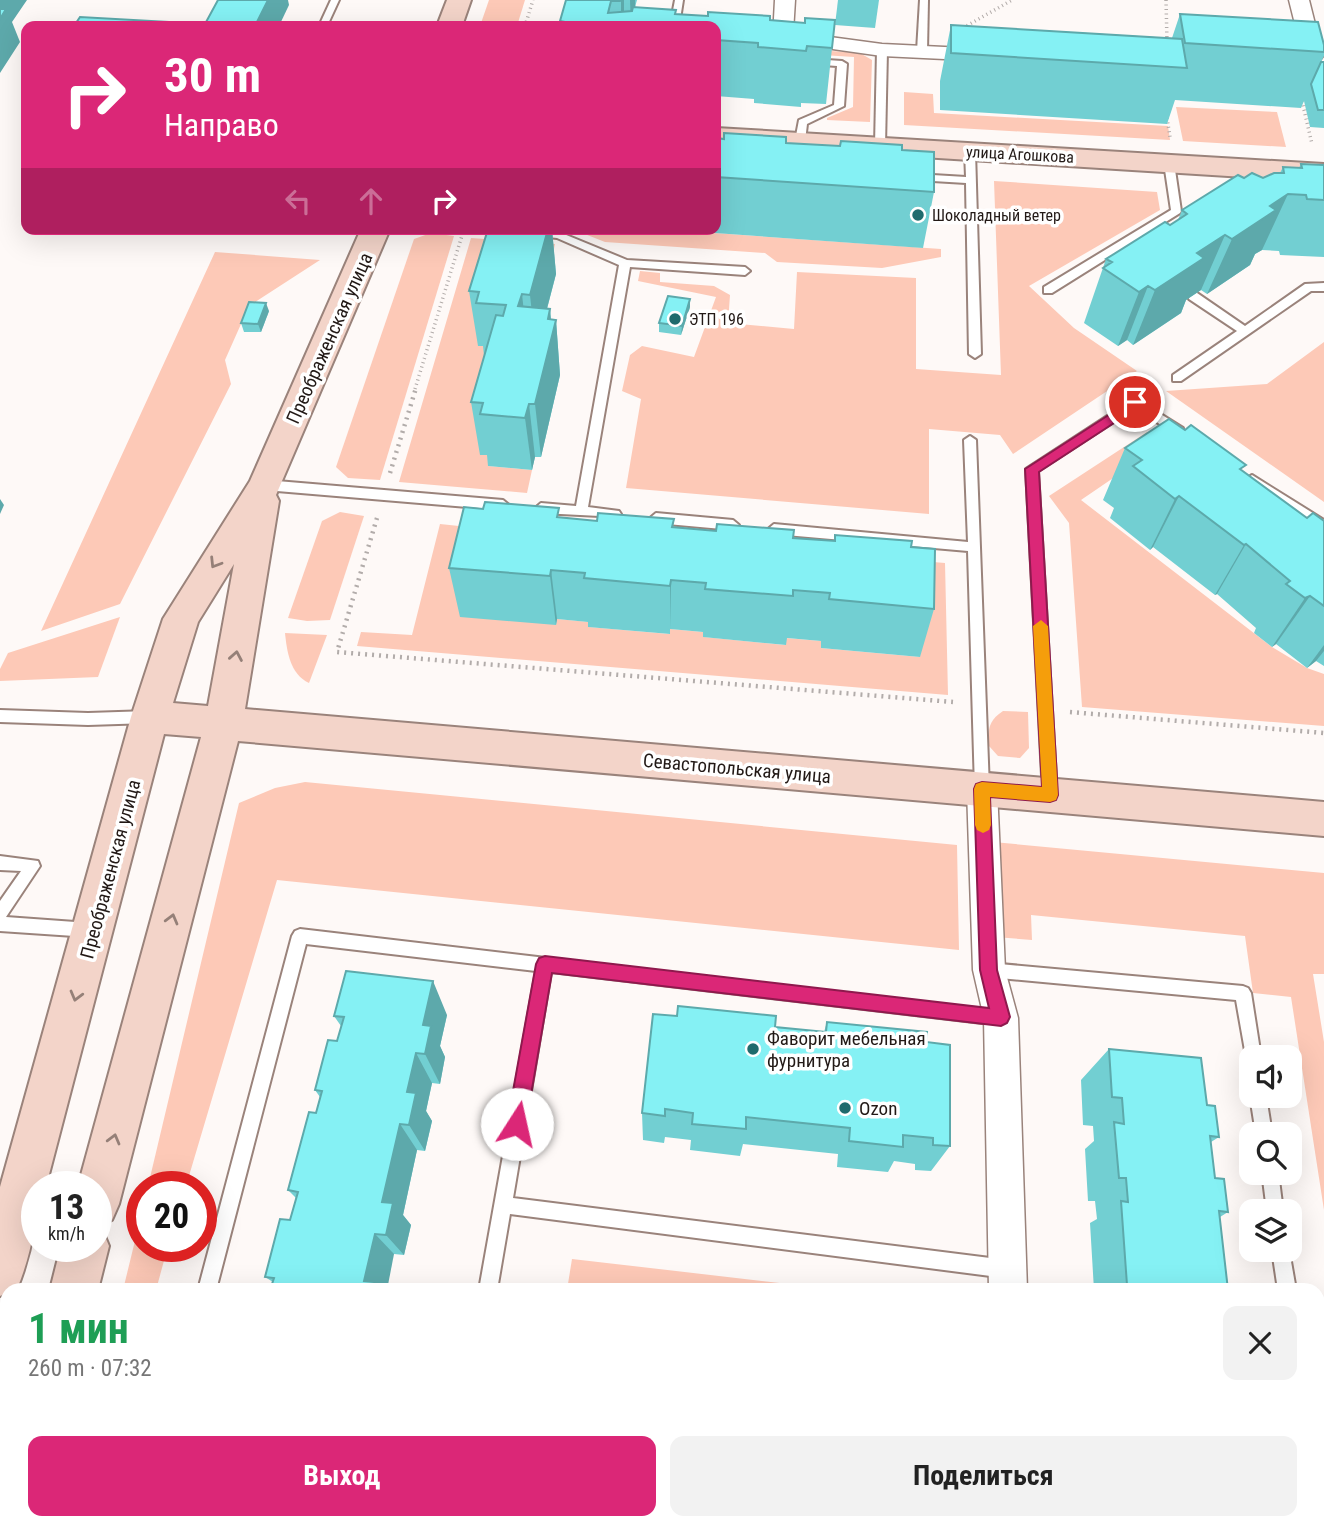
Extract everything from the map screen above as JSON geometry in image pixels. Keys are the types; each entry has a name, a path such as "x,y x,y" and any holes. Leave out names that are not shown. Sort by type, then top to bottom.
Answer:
{"main road":[{"path":"452,21 459,0"},
{"name":"улица Агошкова","path":"721,136 970,151 1170,153 1319,162"},
{"name":"Преображенская улица","path":"0,1272 150,717 181,618 265,485 373,235"},
{"name":"Преображенская улица","path":"105,1171 224,723 265,485"},
{"name":"Севастопольская улица","path":"150,717 1324,819"},
{"path":"76,1283 81,1262"}],"street":[{"path":"785,0 783,37 882,50 1002,56"},
{"path":"1291,56 1313,56 1299,0"},
{"path":"982,789 989,970 1001,1017 1008,1280"}],"lane":[{"path":"325,21 335,0"},
{"path":"675,21 679,0"},
{"path":"922,51 924,0"},
{"path":"880,146 882,50"},
{"path":"800,141 802,122 839,106 842,64 804,61"},
{"path":"970,151 975,354"},
{"path":"1048,290 1126,248 1176,211 1170,153"},
{"path":"904,176 971,180"},
{"path":"559,235 625,262 746,271"},
{"path":"581,511 625,262"},
{"path":"1177,378 1309,286 1324,287"},
{"path":"1194,296 1244,331"},
{"path":"1050,795 1032,469 1135,402 1191,439"},
{"path":"970,440 982,789"},
{"path":"1235,468 1324,526"},
{"path":"265,485 974,547"},
{"path":"0,716 88,719 150,717"},
{"path":"0,863 33,866 0,914"},
{"path":"0,924 94,931"},
{"path":"209,1283 300,936 1001,1017"},
{"path":"489,1283 545,964"},
{"path":"989,970 1243,993 1251,1045"},
{"path":"503,1205 1008,1280"},
{"path":"1283,1262 1286,1283"}],"path":[{"path":"527,21 533,0"},
{"path":"922,51 1012,0"},
{"path":"1166,0 1167,40"},
{"path":"1291,56 1319,162"},
{"path":"1165,106 1170,153"},
{"path":"462,235 337,652 979,704"},
{"path":"1045,710 1324,733"}],"shaded area":[{"path":"489,0 525,0 519,21 482,21"},
{"path":"729,44 860,53 872,60 870,122 827,120 853,107 854,57 728,49"},
{"path":"904,92 933,94 934,113 1168,126 1170,140 904,125"},
{"path":"1176,107 1277,112 1286,147 1183,141"},
{"path":"994,181 1157,192 1160,210 1029,286 1074,328 1137,371 1013,454 1000,435 929,429 929,514 626,488 641,399 622,391 630,355 642,346 694,357 716,297 638,281 640,271 660,273 660,282 714,286 730,295 728,323 794,329 797,272 916,278 916,369 1001,375"},
{"path":"721,234 941,249 941,257 882,268 777,262 765,253 605,242 587,235"},
{"path":"425,235 454,236 380,480 348,478 336,467 414,239"},
{"path":"471,238 555,244 551,263 478,345 487,347 491,456 488,466 532,470 527,493 399,482"},
{"path":"215,252 320,260 249,306 225,360 231,384 120,604 41,631"},
{"path":"1324,342 1324,502 1166,391 1267,384"},
{"path":"1147,432 1166,442 1081,500 1272,647 1307,668 1324,674 1324,726 1082,707 1069,523 1049,496"},
{"path":"340,512 364,516 330,620 288,618 322,521"},
{"path":"440,524 459,526 453,555 556,625 557,619 589,622 589,627 669,634 670,629 703,632 704,637 785,645 786,638 821,641 821,648 920,657 921,561 945,563 948,695 357,646 361,632 412,635"},
{"path":"120,617 98,677 0,681 0,669 8,653"},
{"path":"285,633 327,635 309,683 294,668 288,655"},
{"path":"1003,711 1028,712 1029,748 1020,758 998,756 989,746 990,726 994,718"},
{"path":"305,782 957,845 959,950 277,880 190,1171 152,1171 239,803 275,788"},
{"path":"993,842 1324,873 1324,974 1313,974 1324,1042 1324,1210 1302,1068 1302,1045 1298,1045 1291,997 1253,993 1245,936 1031,915 1032,940 995,937"},
{"path":"572,1259 780,1283 568,1283"},
{"path":"130,1262 164,1262 158,1283 125,1283"}],"building":[{"path":"218,0 268,0 258,21 207,21"},
{"path":"566,0 621,0 611,1 608,13 632,11 633,7 676,10 675,14 708,16 708,12 770,16 770,20 805,23 805,18 835,20 832,48 807,46 806,51 721,40 721,21 560,21"},
{"path":"1180,14 1318,22 1324,52 1185,43"},
{"path":"80,17 151,21 77,21"},
{"path":"951,25 1182,39 1187,68 951,53"},
{"path":"1321,62 1324,62 1324,110 1318,110 1311,84"},
{"path":"724,133 786,137 786,143 840,146 841,141 902,145 902,150 934,152 934,192 721,177 721,139 724,139"},
{"path":"1301,164 1324,165 1324,200 1288,194 1270,206 1276,210 1232,239 1225,235 1197,253 1204,258 1155,290 1148,286 1139,292 1103,268 1112,262 1106,259 1165,222 1170,225 1187,214 1182,210 1238,175 1244,178 1252,173 1263,178 1274,173 1284,173 1283,167 1302,168"},
{"path":"486,235 546,235 530,295 522,294 518,306 550,309 548,319 556,320 535,404 529,404 525,418 480,414 483,403 471,402 496,315 503,316 506,305 476,303 479,292 469,291"},
{"name":"ЭТП 196","path":"668,296 690,299 682,326 659,323"},
{"path":"249,302 266,303 258,324 241,323"},
{"path":"1169,419 1185,430 1191,425 1246,465 1240,469 1307,518 1313,513 1324,521 1324,606 1310,596 1305,598 1286,584 1290,581 1246,544 1179,496 1175,499 1133,466 1142,460 1125,448"},
{"path":"485,502 559,508 557,517 597,521 598,513 674,519 672,527 716,531 717,524 794,530 793,538 835,541 835,535 912,541 911,547 935,549 934,609 829,599 830,593 793,590 793,596 705,589 706,583 671,580 670,586 584,578 585,573 551,570 550,576 449,568 464,507 483,509"},
{"path":"346,971 433,981 423,1025 431,1026 425,1054 416,1053 407,1092 416,1093 409,1125 400,1124 382,1202 393,1203 386,1235 375,1234 364,1281 374,1283 272,1283 274,1278 265,1277 280,1219 290,1220 298,1192 288,1190 309,1112 316,1113 322,1091 315,1090 328,1040 337,1041 344,1017 334,1016"},
{"path":"678,1006 776,1016 775,1027 826,1032 827,1022 927,1032 926,1042 950,1045 950,1146 933,1145 933,1138 903,1135 903,1147 849,1141 850,1128 746,1117 746,1129 692,1124 693,1113 665,1109 665,1116 642,1113 653,1014 677,1016"},
{"path":"1109,1049 1201,1058 1207,1105 1215,1106 1219,1137 1210,1136 1215,1178 1224,1179 1228,1212 1219,1211 1227,1283 1127,1283 1121,1201 1128,1202 1126,1178 1119,1178 1114,1122 1124,1124 1122,1098 1112,1097"}],"slow traffic":[{"path":"983,825 982,789 1050,795 1041,626"}],"place":[{"name":"Шоколадный ветер","path":"918,215"},
{"name":"ЭТП 196","path":"675,319"},
{"name":"Фаворит мебельная фурнитура","path":"753,1049"},
{"name":"Ozon","path":"845,1108"}],"route":[{"path":"517,1124 545,964 1001,1017 989,970 982,789 1050,795 1032,469 1135,402"}]}
